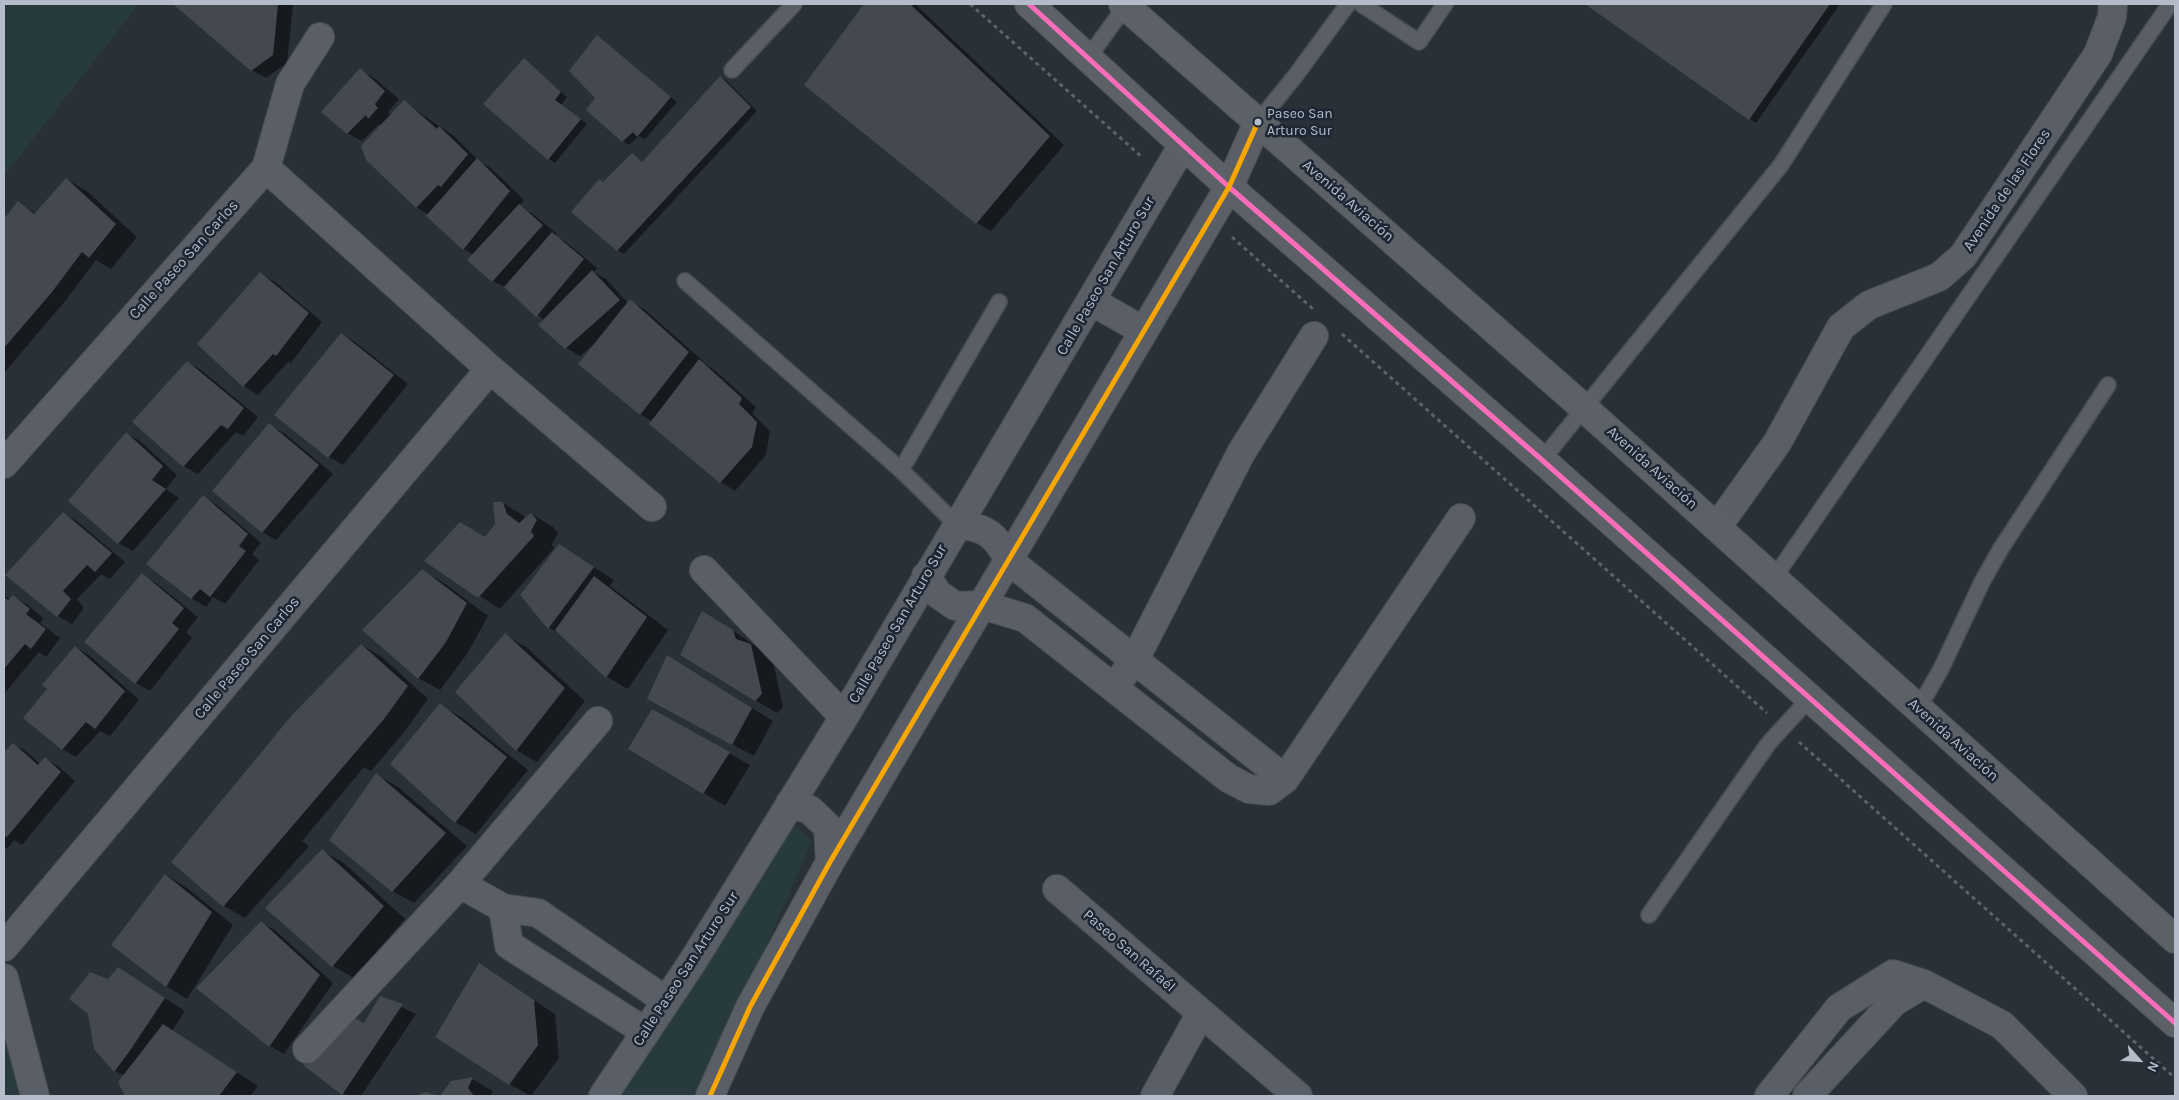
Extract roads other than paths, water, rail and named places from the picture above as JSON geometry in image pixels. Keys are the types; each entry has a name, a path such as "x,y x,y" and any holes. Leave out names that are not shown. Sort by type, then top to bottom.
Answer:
{"main road":[{"path":"1029,4 1229,187 1542,460 2175,1023"},
{"name":"Avenida Aviación","path":"1125,4 1584,408 2175,938"}],"street":[{"name":"Avenida de las Flores","path":"1717,527 1777,442 1841,327 1869,305 1939,277 1963,256 2098,54 2112,17 2113,4"},
{"name":"Calle Paseo San Carlos","path":"4,464 266,168 290,84 320,37"},
{"path":"710,1096 750,1007 830,862 1229,187 1258,122"},
{"name":"Calle Paseo San Arturo Sur","path":"603,1096 665,1000 693,961 844,717 1183,145"},
{"path":"266,168 490,369 652,506"},
{"path":"1092,301 1144,331"},
{"path":"1114,687 1134,661 1241,453 1321,324"},
{"name":"Calle Paseo San Carlos","path":"4,947 490,369"},
{"path":"926,576 938,594 955,606 982,605 1025,618 1228,778 1249,789 1269,792 1285,779 1461,518"},
{"path":"957,525 973,525 989,534 1001,544 1008,560 1285,779"},
{"path":"704,570 844,717"},
{"path":"307,1049 460,884 598,721"},
{"path":"790,802 810,810 828,827 830,862"},
{"path":"460,884 503,908 538,913 665,1000"},
{"name":"Paseo San Rafaél","path":"1057,889 1298,1096"},
{"path":"503,908 509,945 646,1032"},
{"path":"1769,1096 1839,1008 1893,974 1924,984 2002,1025 2073,1096"},
{"path":"4,978 35,1096"},
{"path":"1807,1096 1894,1002 1924,984"},
{"path":"1154,1096 1201,1013"}],"lane":[{"path":"732,70 794,4"},
{"path":"1088,58 1125,4"},
{"path":"1258,122 1348,4"},
{"path":"1361,4 1420,42 1446,4"},
{"path":"1542,460 1781,165 1884,4"},
{"path":"1774,578 2170,4"},
{"path":"685,281 901,470 957,525"},
{"path":"901,470 999,302"},
{"path":"1918,709 1941,669 1982,582 2000,550 2108,385"},
{"path":"1649,915 1768,744 1810,698"}],"place":[{"name":"Paseo San Arturo Sur","path":"1258,122"}]}
